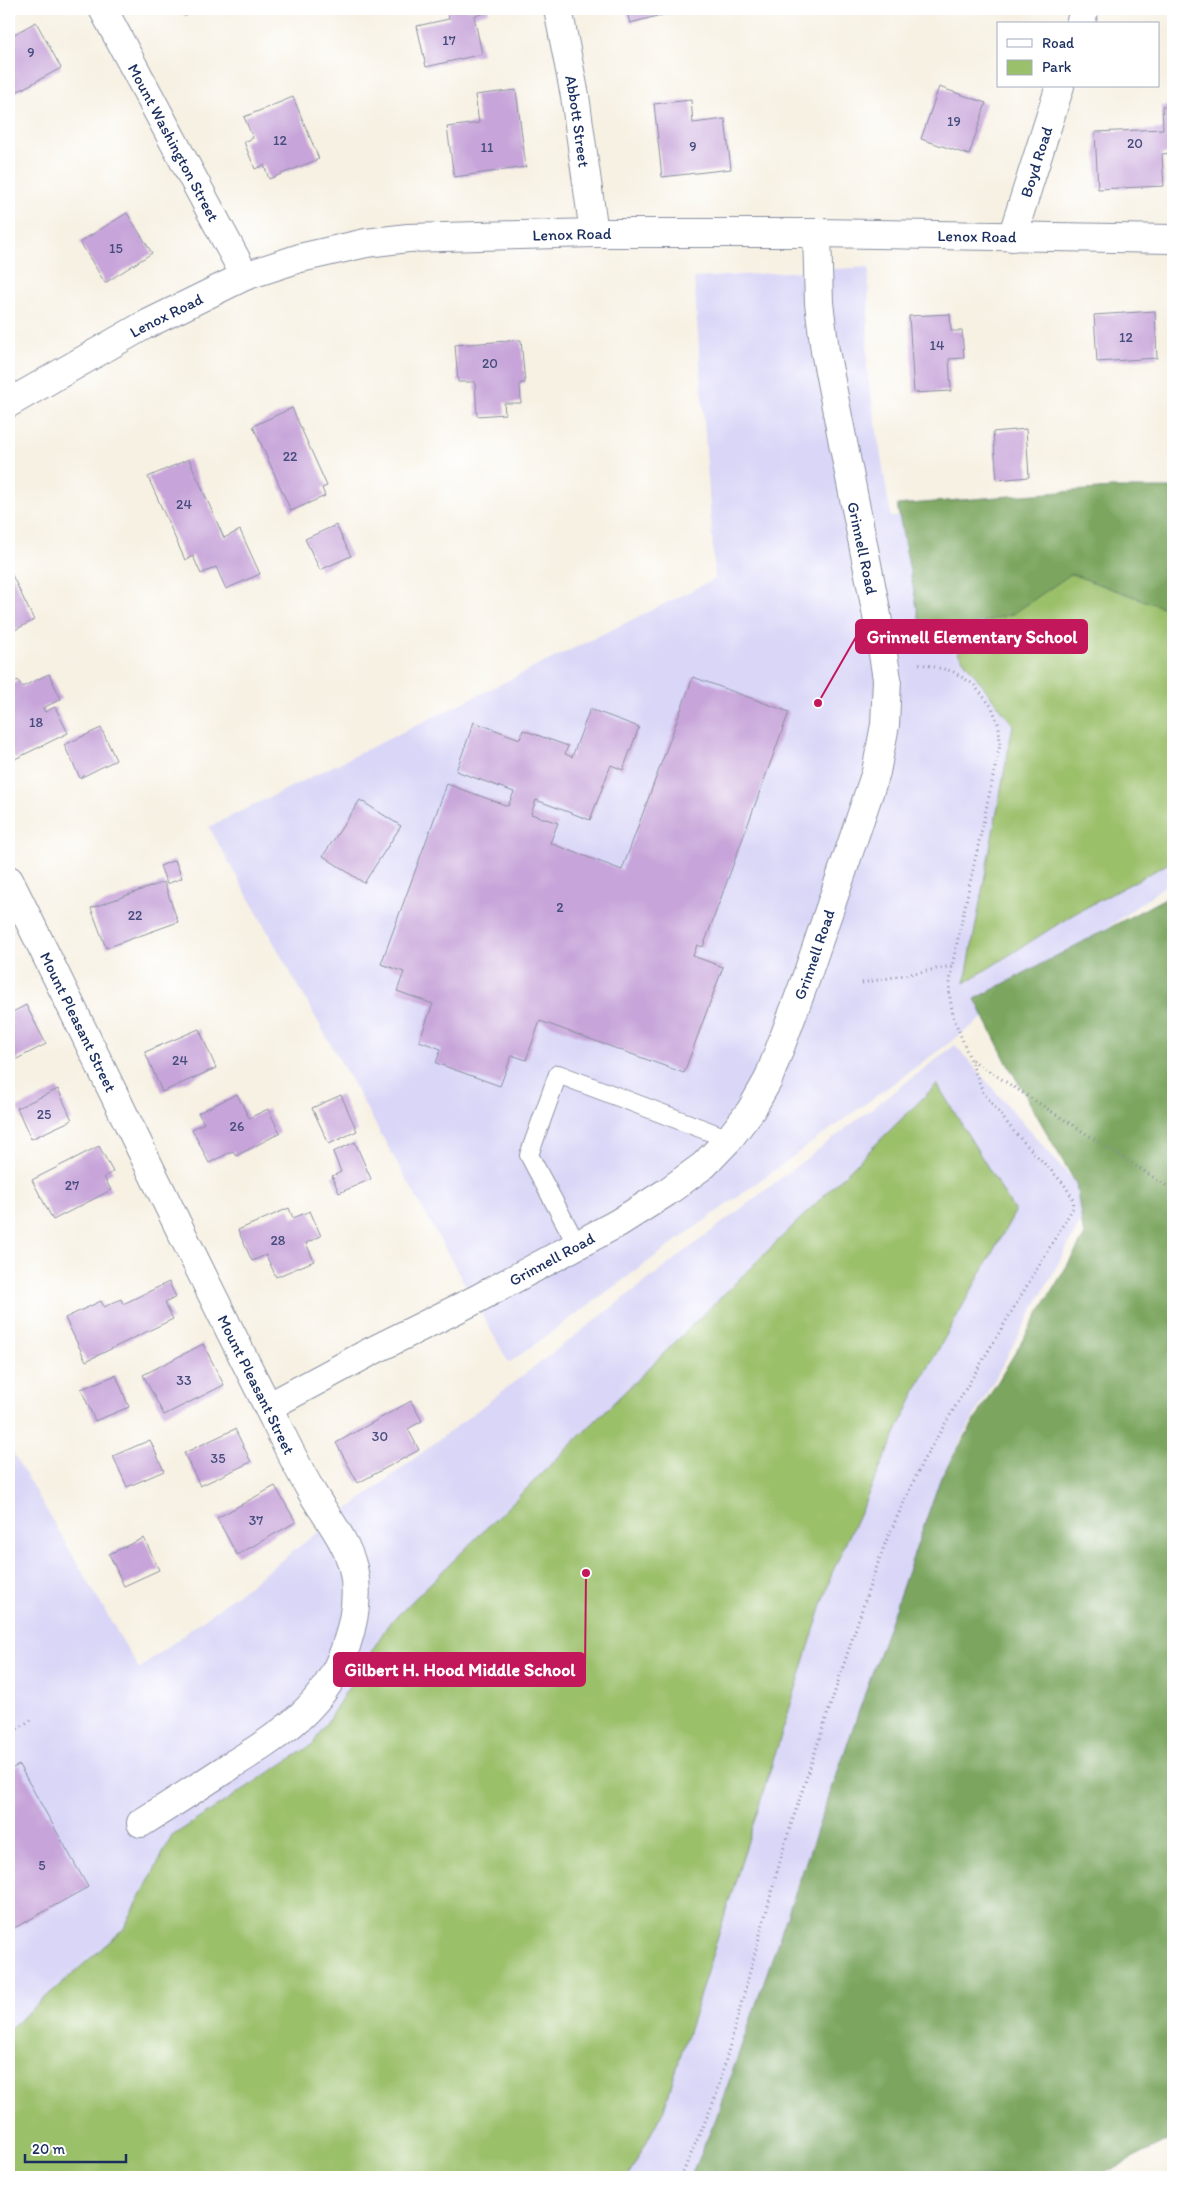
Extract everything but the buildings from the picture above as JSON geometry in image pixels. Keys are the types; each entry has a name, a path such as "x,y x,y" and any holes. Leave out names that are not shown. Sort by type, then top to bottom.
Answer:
{"street":[{"name":"Mount Washington Street","path":"103,9 245,276"},
{"name":"Abbott Street","path":"558,9 574,96 594,233"},
{"path":"1081,22 1084,9"},
{"name":"Boyd Road","path":"1012,237 1059,88"},
{"name":"Lenox Road","path":"9,403 143,326 245,276 300,258 366,243 408,238 594,233 817,233 1173,239"},
{"name":"Grinnell Road","path":"268,1407 618,1223 667,1192 704,1165 729,1140 751,1110 768,1080 806,978 876,772 884,725 887,679 876,610 825,351 820,303 817,233"},
{"name":"Mount Pleasant Street","path":"9,880 268,1407 309,1488 344,1546 353,1567 356,1589 353,1617 346,1647 334,1673 318,1699 300,1719 275,1738 141,1823"}],"lane":[{"path":"577,1245 528,1154 558,1074 729,1140"}],"path":[{"path":"681,2177 716,2096 785,1843 886,1541 923,1461 1073,1208 1072,1197 1064,1184 1015,1133 993,1108 983,1092 953,1016 949,992 952,966 1000,746 999,726 992,707 973,684 952,671 917,663"},
{"path":"862,983 952,966"},
{"path":"971,1060 1173,1190"},
{"path":"9,1734 32,1719"}],"shaded area":[{"path":"869,267 867,371 891,517 1173,503 1173,880 509,1363 209,827 715,579 694,278"},
{"path":"955,1045 1092,1202 941,1477 715,2121 690,2177 9,2177 9,1446 139,1669"}],"green space":[{"path":"1111,488 1173,488 1173,611 1071,574 1013,614 923,638 897,505"},
{"path":"1042,554 1173,589 1173,861 1074,914 965,983 1013,725 958,653"},
{"path":"1173,894 1173,2138 1097,2177 690,2177 715,2121 941,1477 1084,1237 1076,1184 1007,1063 975,999"},
{"path":"937,1084 1015,1212 918,1386 832,1573 664,2109 628,2177 9,2177 9,2029 123,1930 172,1836 313,1744 388,1625"}],"place":[{"name":"Grinnell Elementary School","path":"818,703"},
{"name":"Gilbert H. Hood Middle School","path":"586,1573"}]}
